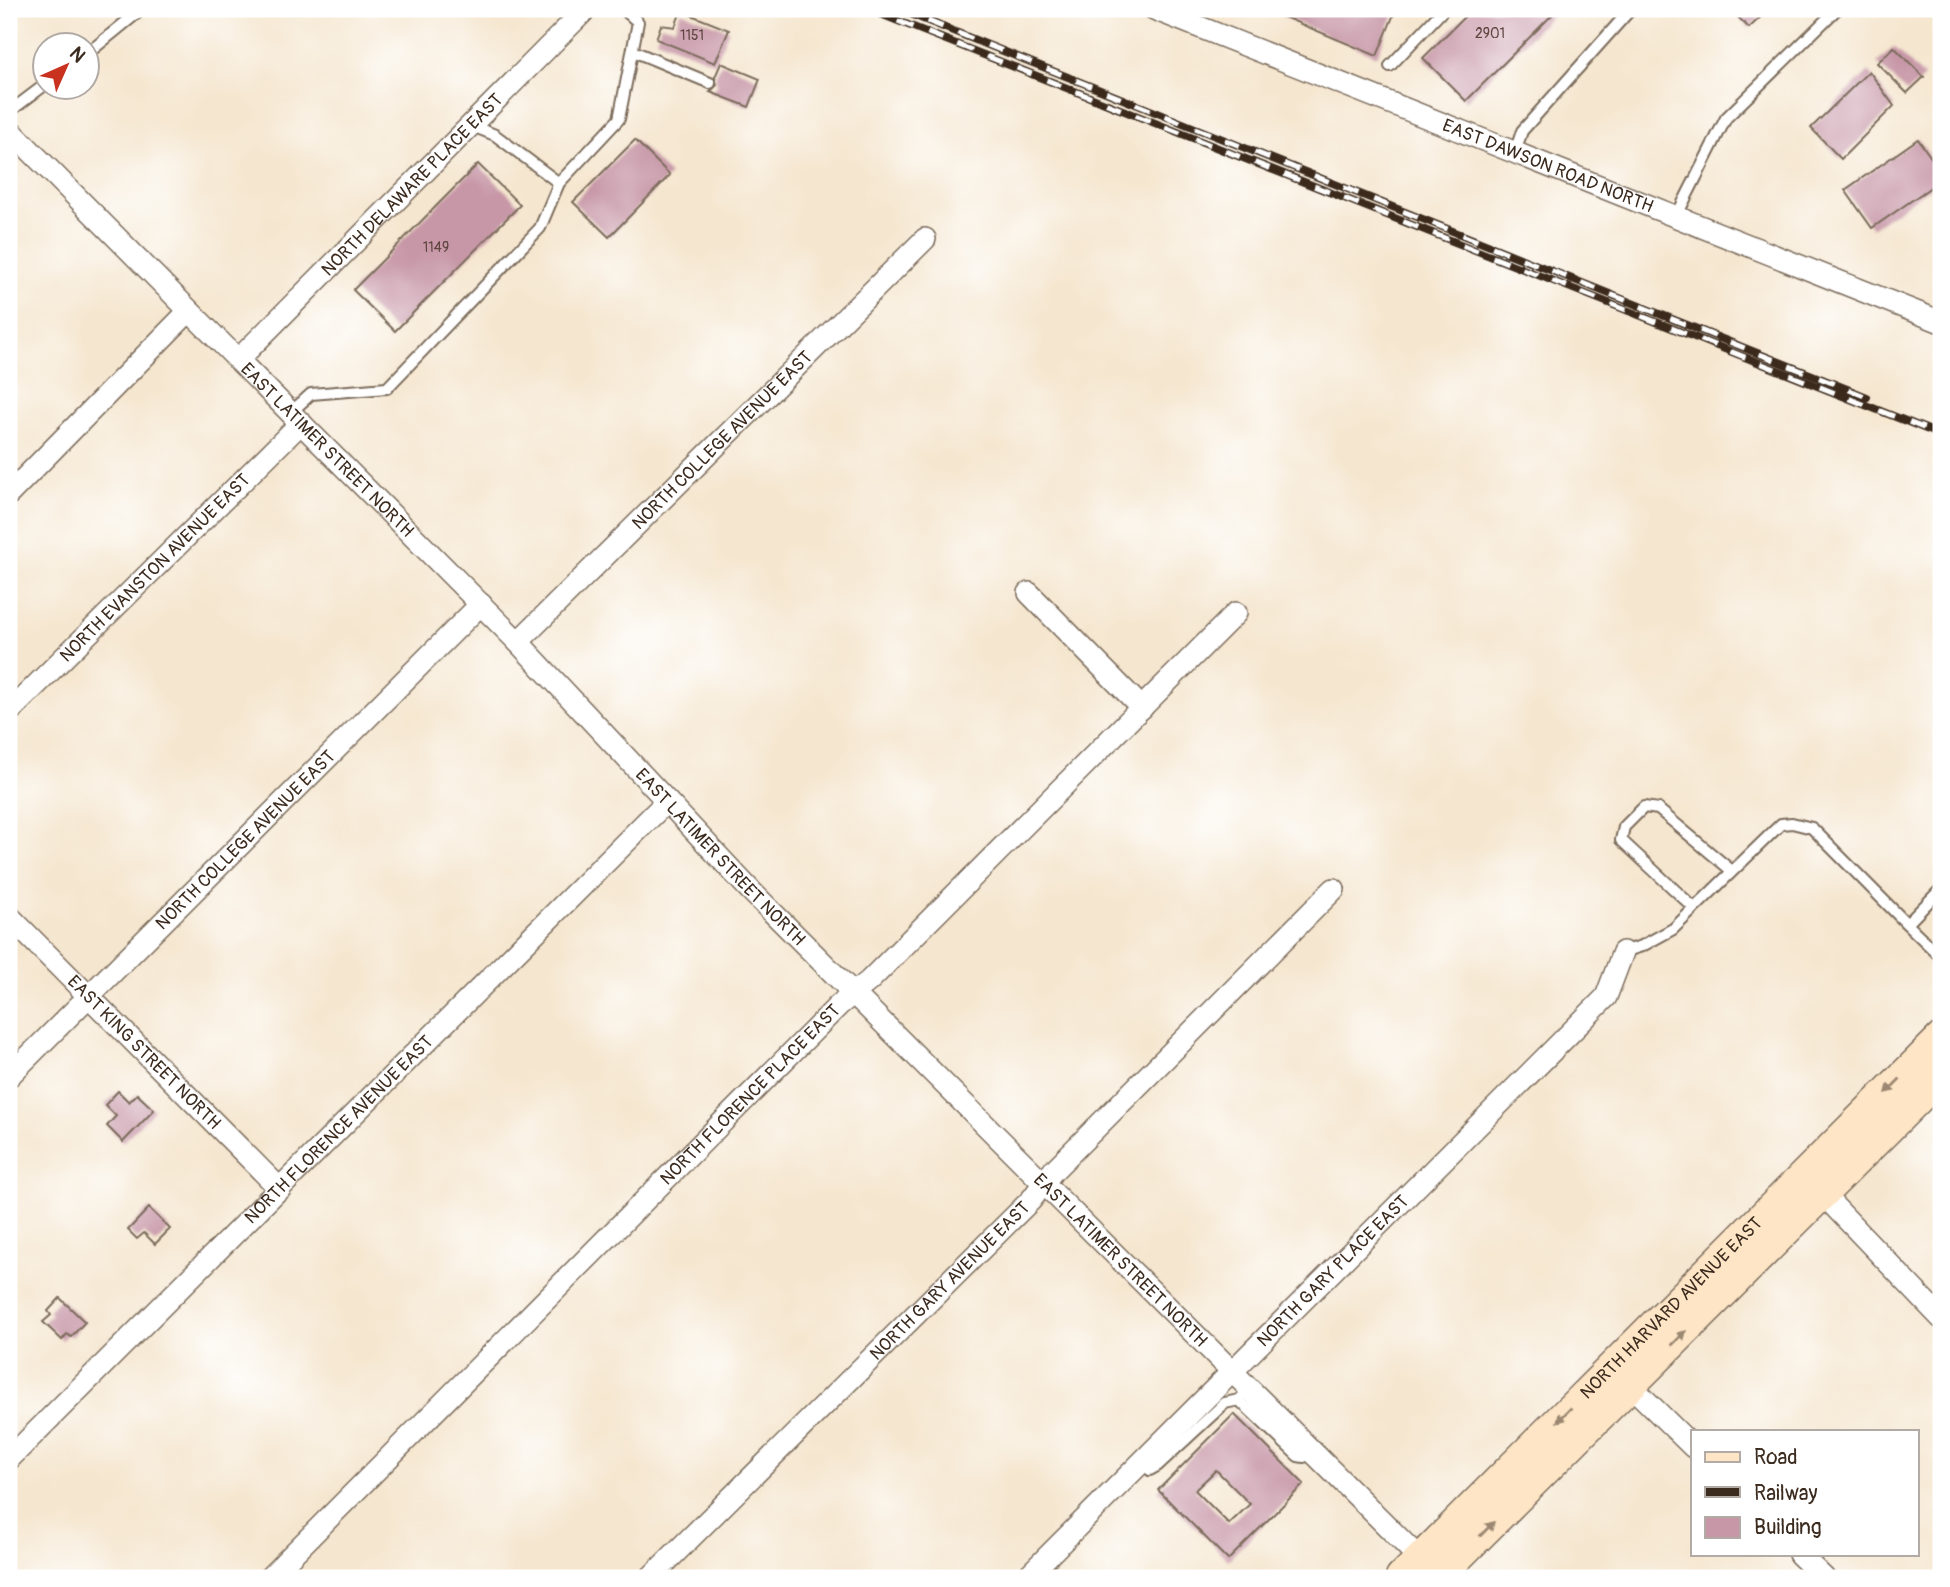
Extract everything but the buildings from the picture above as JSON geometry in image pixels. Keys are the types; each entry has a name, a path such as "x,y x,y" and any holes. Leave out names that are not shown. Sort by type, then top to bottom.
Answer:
{"main road":[{"name":"NORTH HARVARD AVENUE EAST","path":"1427,1574 1813,1184 1941,1038"},
{"name":"NORTH HARVARD AVENUE EAST","path":"1813,1184 1941,1076"}],"street":[{"name":"NORTH DELAWARE PLACE EAST","path":"238,360 586,9"},
{"name":"EAST DAWSON ROAD NORTH","path":"1154,9 1941,322"},
{"name":"EAST LATIMER STREET NORTH","path":"9,129 481,604 854,993 1230,1371 1244,1395 1311,1450 1427,1574"},
{"name":"NORTH COLLEGE AVENUE EAST","path":"518,642 925,239"},
{"path":"9,494 189,311"},
{"name":"NORTH EVANSTON AVENUE EAST","path":"9,712 295,418"},
{"path":"1029,593 1142,708"},
{"name":"NORTH COLLEGE AVENUE EAST","path":"9,1076 481,604"},
{"name":"NORTH FLORENCE PLACE EAST","path":"269,1578 1236,613"},
{"name":"NORTH FLORENCE AVENUE EAST","path":"9,1459 667,801"},
{"name":"NORTH GARY AVENUE EAST","path":"650,1578 1334,889"},
{"name":"EAST KING STREET NORTH","path":"9,916 280,1189"},
{"name":"NORTH GARY PLACE EAST","path":"1026,1578 1606,997 1623,952"},
{"path":"1813,1184 1941,1318"},
{"path":"1622,1377 1691,1445"},
{"path":"1801,1556 1824,1578"}],"lane":[{"path":"102,42 142,9"},
{"path":"295,418 311,394 387,388 540,228 559,183 618,118 638,22 623,9"},
{"path":"1390,66 1444,9"},
{"path":"1514,152 1522,131 1630,9"},
{"path":"1676,217 1726,118 1837,9"},
{"path":"633,51 710,83"},
{"path":"9,112 32,95"},
{"path":"470,125 495,135 559,183"},
{"path":"1693,907 1621,840 1625,827 1644,807 1658,809 1732,871"},
{"path":"1623,952 1642,946 1673,929 1781,824 1812,828 1941,957"},
{"path":"1907,924 1941,889"},
{"path":"1142,1462 1150,1470 1157,1466 1225,1403 1244,1395"}],"railway":[{"path":"868,9 1941,435"},
{"path":"898,9 1867,397"}]}
